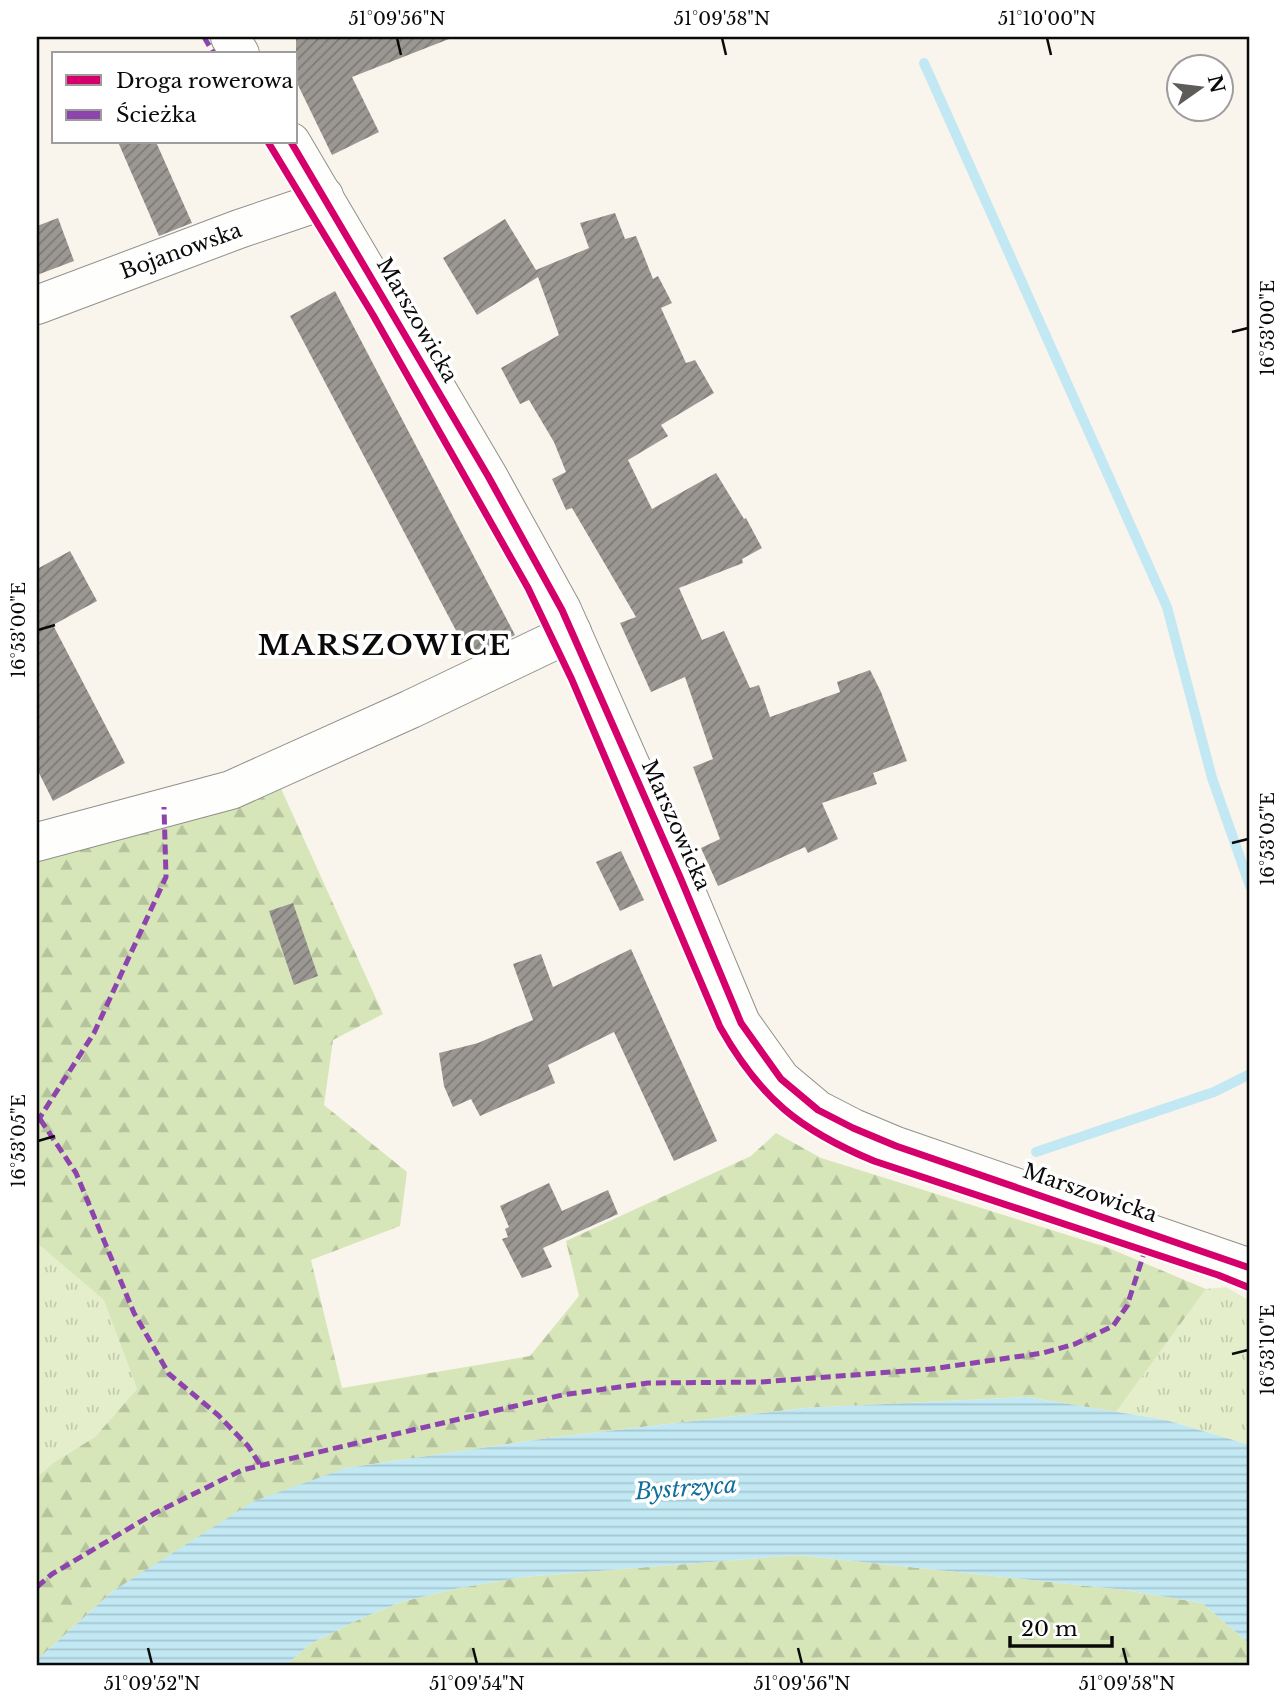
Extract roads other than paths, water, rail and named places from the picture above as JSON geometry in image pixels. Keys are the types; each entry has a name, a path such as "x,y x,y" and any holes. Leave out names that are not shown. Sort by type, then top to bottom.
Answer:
{"street":[{"name":"Marszowicka","path":"291,144 488,476 572,632 741,1023 782,1079 818,1110 875,1137 1250,1268"},
{"name":"Bojanowska","path":"37,305 307,205 324,196"},
{"path":"37,842 231,790 411,709 572,632"}],"water":[{"name":"Bystrzyca","path":"1026,1397 1166,1420 1250,1445 1250,1644 1202,1603 1125,1590 797,1555 523,1577 459,1588 401,1602 362,1618 310,1644 285,1666 37,1666 37,1660 113,1591 254,1501 346,1468 548,1438 805,1408"}],"waterway":[{"path":"924,63 1167,607 1212,778 1250,886"},
{"path":"1036,1152 1214,1092 1250,1074"}],"district":[{"name":"MARSZOWICE","path":"385,645"}]}
